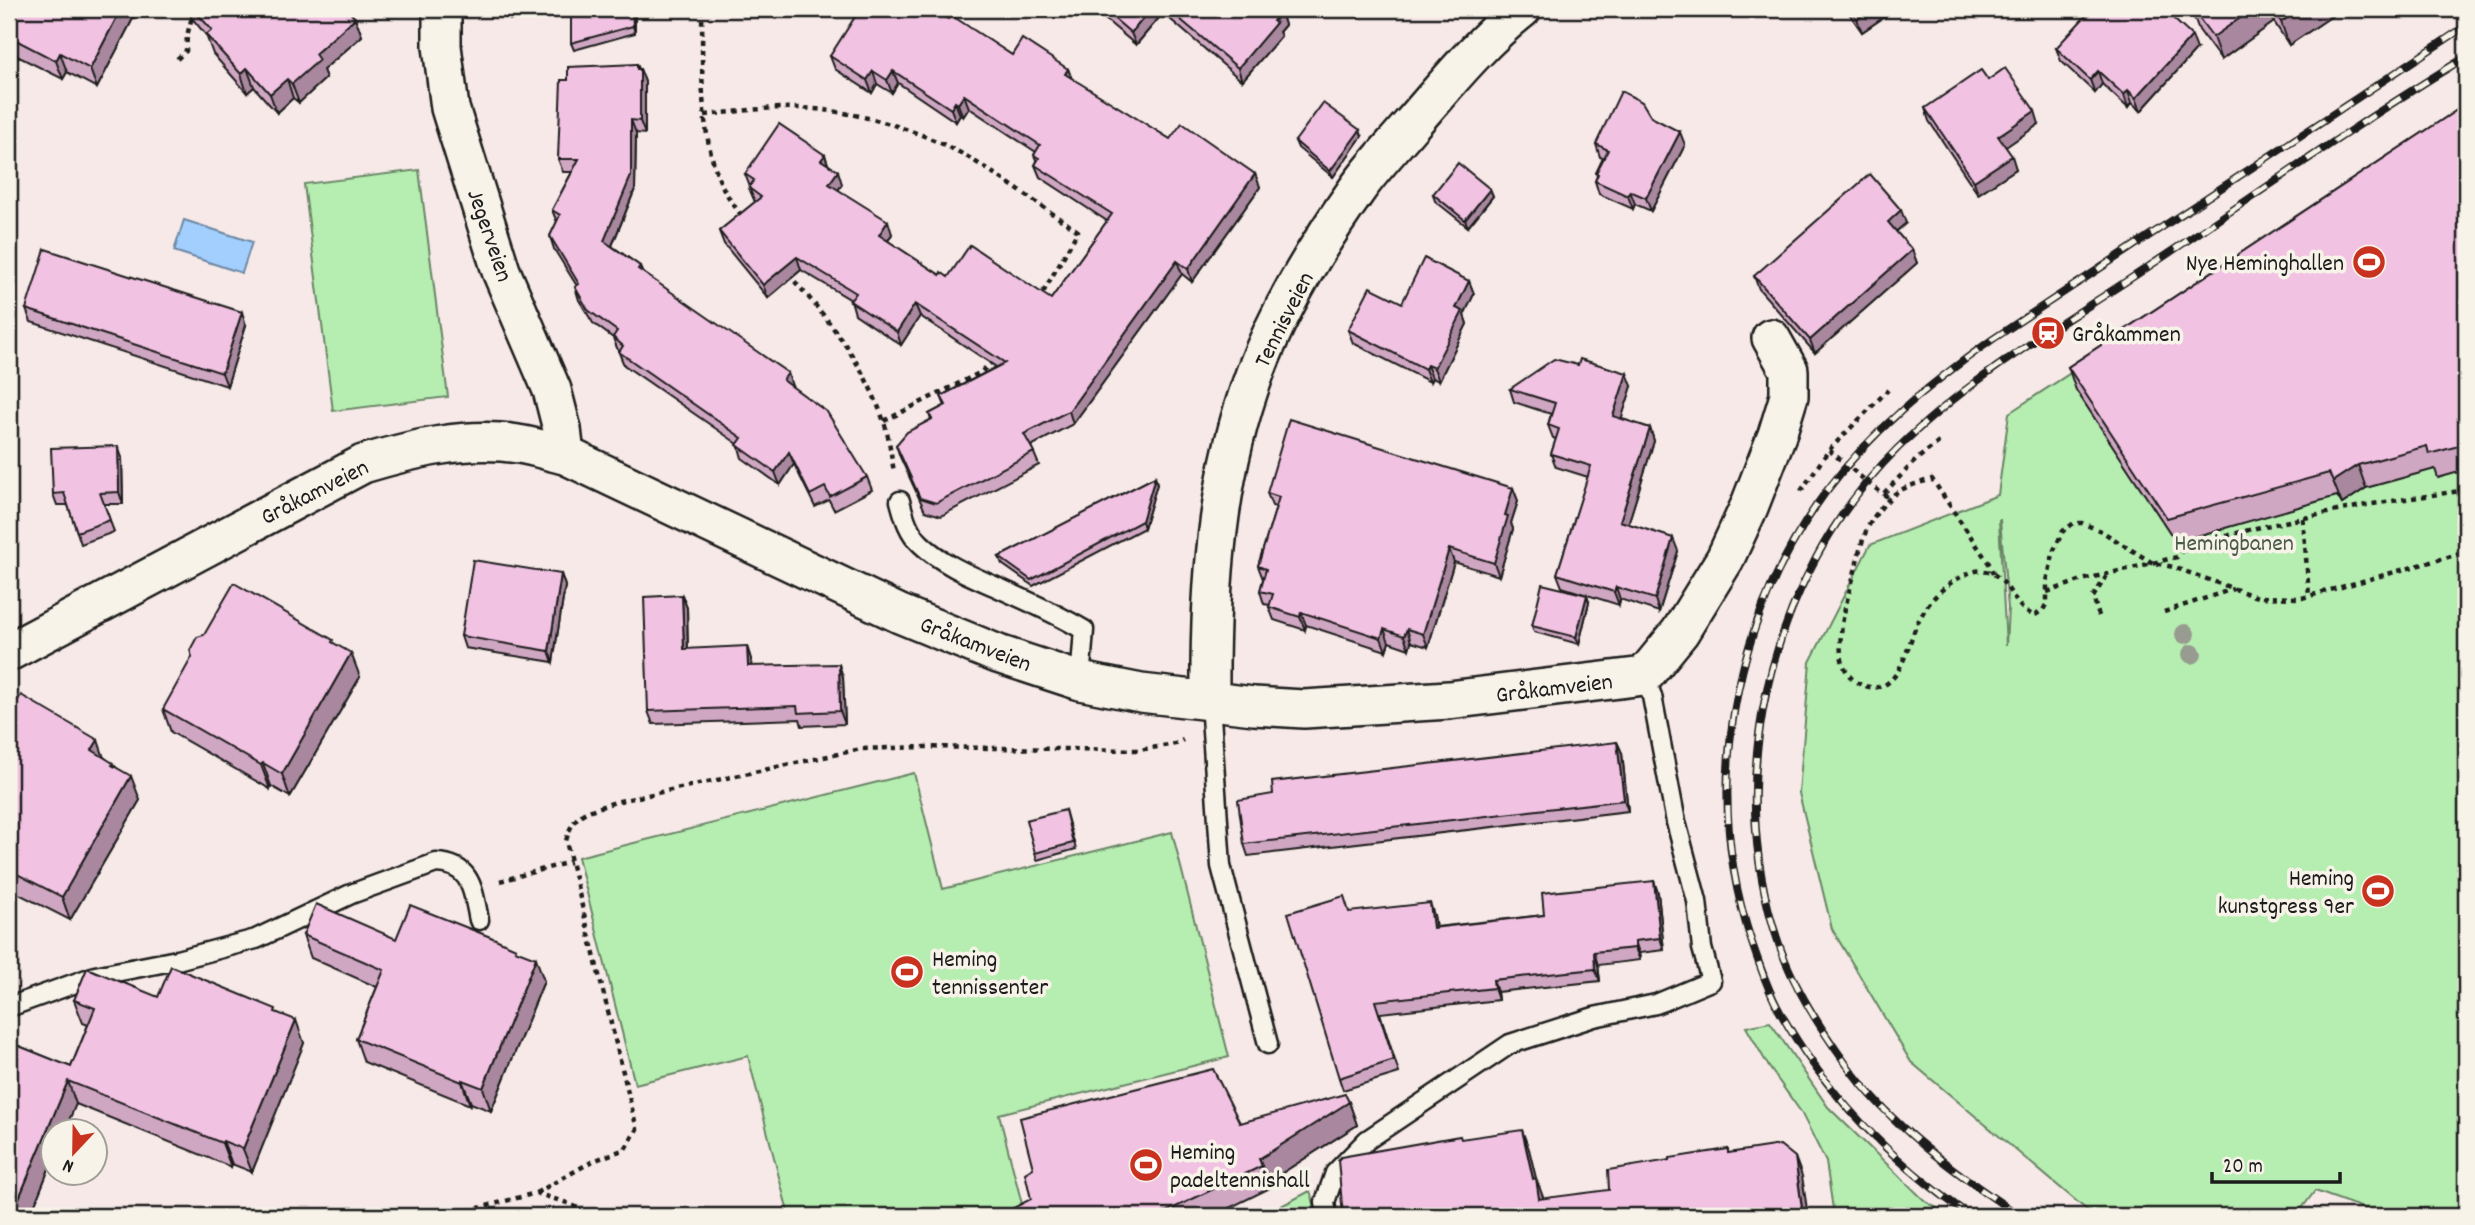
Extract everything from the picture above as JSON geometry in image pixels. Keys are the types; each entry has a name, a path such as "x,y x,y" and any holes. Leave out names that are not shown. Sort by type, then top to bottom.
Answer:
{"street":[{"name":"Jegerveien","path":"442,9 442,46 450,108 501,271 552,390 562,429 565,455"},
{"name":"Tennisveien","path":"1211,714 1209,640 1213,569 1223,497 1235,440 1255,373 1279,320 1324,239 1359,186 1470,58 1522,9"},
{"name":"Gråkamveien","path":"9,652 363,464 411,449 471,441 518,444 565,455 900,614 998,654 1080,681 1141,693 1211,714 1448,700 1644,676 1680,632 1725,559 1749,508 1777,435 1789,396 1789,370 1770,338"}],"lane":[{"path":"900,500 906,523 919,543 936,556 1053,612 1084,630 1080,681"},
{"path":"1327,1216 1325,1202 1335,1173 1367,1140 1510,1044 1594,1017 1656,1004 1711,981 1702,948 1697,901 1676,822 1652,695 1644,676"},
{"path":"1211,714 1221,866 1268,1044"},
{"path":"9,1007 95,976 177,960 244,943 351,894 436,863 448,863 463,871 472,888 479,920"}],"path":[{"path":"177,59 186,51 194,9"},
{"path":"702,9 705,115 710,150 718,178 748,224"},
{"path":"705,115 795,108 842,113 937,141 970,158 1078,231 1039,298"},
{"path":"782,268 827,317 861,368 884,421 900,500"},
{"path":"884,421 981,372 1000,356"},
{"path":"1798,495 1829,450 1888,390"},
{"path":"1884,493 1917,459 1939,442"},
{"path":"1829,450 1889,498"},
{"path":"1993,574 1990,565 1932,479 1906,487 1889,498 1866,532 1843,615 1840,641 1844,665 1854,680 1865,686 1881,688 1890,683 1899,669 1919,620 1932,599 1949,583 1967,573 1982,570 1993,574 2002,581 2022,608 2034,616 2043,610 2047,603 2053,550 2063,531 2074,523 2082,523 2101,531 2151,562 2257,597 2308,596 2466,552"},
{"path":"2048,592 2176,556 2185,547 2256,528 2366,505 2466,490"},
{"path":"2303,518 2308,596"},
{"path":"2099,616 2093,597 2109,573"},
{"path":"2164,612 2234,589"},
{"path":"447,1216 536,1193 593,1161 625,1149 637,1129 566,841 570,825 578,816 615,802 861,749 922,747 1139,750 1175,744 1211,714"},
{"path":"472,888 570,862"},
{"path":"536,1193 570,1204 594,1216"}],"green space":[{"name":"Hemingbanen","path":"2466,116 2466,1216 2385,1216 2315,1191 2296,1216 2094,1216 1911,1062 1832,929 1799,793 1810,662 1870,545 1998,495 2009,413","holes":["1999,520 2000,520 2008,608 2006,646"]},
{"path":"419,170 448,397 333,411 304,184"},
{"name":"Heming tennissenter","path":"914,773 943,889 1172,832 1229,1057 999,1114 1025,1216 789,1216 748,1056 635,1084 578,857"},
{"path":"1770,1022 1828,1107 1925,1201 1950,1216 1834,1216 1826,1162 1801,1112 1769,1067 1746,1027"},
{"path":"1310,1191 1318,1216 1262,1216"}],"water":[{"path":"184,220 252,242 242,273 174,251"}],"building":[{"path":"9,9 121,9 90,69 60,53 56,61 10,37 14,29 9,26"},
{"path":"193,9 347,9 355,18 315,54 319,60 292,84 287,79 270,94 247,68 241,74 206,35 212,30"},
{"path":"507,9 532,9 507,12"},
{"path":"571,9 632,9 633,26 571,43"},
{"path":"860,9 933,9 948,19 951,15 1012,55 1022,39 1068,69 1065,74 1170,139 1182,123 1255,174 1188,269 1177,261 1069,411 1024,434 1034,452 936,503 920,498 896,445 907,432 932,419 929,414 946,405 941,396 1005,363 915,304 897,332 850,301 856,293 797,257 763,285 719,231 761,197 749,188 754,180 745,174 779,124 825,155 821,160 838,171 829,184 888,221 879,235 940,275 941,272 948,277 970,245 1051,299 1112,214 1035,165 1039,158 1034,155 1040,145 964,95 951,109 893,71 887,80 873,71 867,80 830,56"},
{"path":"1103,9 1151,9 1131,33"},
{"path":"1168,9 1277,9 1281,12 1273,21 1276,23 1238,68"},
{"path":"1850,9 1872,9 1857,19"},
{"path":"2092,9 2163,9 2192,36 2136,98 2128,90 2124,95 2098,71 2090,80 2056,48"},
{"path":"2192,9 2253,9 2213,37"},
{"path":"2272,9 2301,9 2281,22"},
{"path":"637,64 637,69 640,69 640,121 631,120 631,176 604,241 640,266 638,269 788,373 783,380 827,412 867,477 830,497 825,487 810,495 789,452 775,472 737,445 742,438 619,352 623,346 613,337 617,331 588,310 575,287 579,284 550,236 560,215 552,210 579,159 558,159 561,80 568,80 568,67"},
{"path":"2005,68 2035,111 1998,136 2012,156 1974,181 1925,108 1981,70 1988,80"},
{"path":"1621,91 1642,102 1651,117 1680,132 1646,198 1630,191 1628,196 1595,181 1598,174 1596,173 1608,150 1596,144"},
{"path":"1323,103 1360,130 1330,171 1295,141"},
{"name":"Nye Heminghallen","path":"2466,104 2466,444 2429,454 2427,446 2358,465 2333,481 2329,473 2167,518 2068,367"},
{"path":"1458,163 1490,189 1465,220 1433,194"},
{"path":"1870,174 1901,210 1888,222 1912,250 1810,340 1754,276"},
{"path":"45,249 242,312 222,373 26,309"},
{"path":"1424,258 1469,281 1456,308 1463,311 1434,368 1427,365 1425,369 1348,330 1370,287 1402,303"},
{"path":"1554,359 1578,365 1580,359 1627,373 1613,416 1650,428 1620,521 1673,538 1655,599 1616,587 1614,592 1557,574 1591,466 1551,454 1559,429 1548,425 1555,403 1510,389"},
{"path":"1289,419 1513,488 1494,563 1449,549 1423,634 1407,629 1404,636 1384,629 1381,638 1301,612 1300,617 1269,607 1273,594 1260,591 1266,569 1258,566 1279,497 1267,493"},
{"path":"118,446 119,492 100,493 110,520 77,532 64,493 53,494 51,448"},
{"path":"1155,477 1142,521 1031,580 999,557"},
{"path":"473,560 561,574 549,651 461,636"},
{"path":"234,583 351,653 282,774 263,763 261,765 163,709 192,657 190,650 197,637 204,635"},
{"path":"1542,584 1587,595 1576,637 1532,626"},
{"path":"682,595 684,649 747,646 748,666 839,664 840,711 798,713 797,706 648,711 644,597"},
{"path":"21,695 98,740 92,750 131,776 62,897 9,870 9,715"},
{"path":"1617,742 1624,800 1244,844 1238,800 1273,794 1272,782"},
{"path":"1065,810 1073,843 1035,853 1026,820"},
{"path":"1654,881 1660,938 1635,941 1635,948 1594,952 1595,969 1493,980 1494,988 1375,1001 1394,1060 1339,1078 1288,913 1344,896 1349,912 1430,903 1433,928 1544,915 1542,893"},
{"path":"316,904 396,939 410,905 536,958 483,1088 356,1039 384,970 303,935"},
{"path":"171,966 276,1009 275,1012 296,1020 243,1149 68,1081 53,1116 38,1116 38,1153 14,1210 9,1208 9,1042 71,1067 95,1008 74,1000 87,968 158,997"},
{"name":"Heming padeltennishall","path":"1213,1069 1240,1123 1345,1094 1349,1102 1259,1159 1262,1166 1157,1216 998,1216 1031,1199 1025,1173 1033,1168 1020,1118"},
{"path":"1522,1130 1533,1179 1536,1178 1539,1199 1609,1190 1608,1170 1728,1149 1728,1153 1780,1145 1795,1157 1803,1216 1343,1216 1338,1160 1341,1157 1460,1136 1461,1139"}],"railway":[{"path":"1971,1216 1888,1150 1840,1099 1818,1071 1780,1012 1752,943 1737,886 1729,827 1728,768 1734,709 1748,652 1767,596 1793,543 1825,493 1862,449 1924,391 1993,339 2466,26"},
{"path":"2020,1216 1926,1148 1883,1108 1829,1039 1805,1001 1785,960 1765,894 1756,826 1757,757 1767,688 1787,621 1816,558 1853,500 1898,448 1957,397 2020,350 2466,57"}],"place":[{"name":"Nye Heminghallen","path":"2369,262"},
{"name":"Gråkammen","path":"2048,333"},
{"name":"Heming kunstgress 9er","path":"2378,891"},
{"name":"Heming tennissenter","path":"907,972"},
{"name":"Heming padeltennishall","path":"1146,1165"}]}
